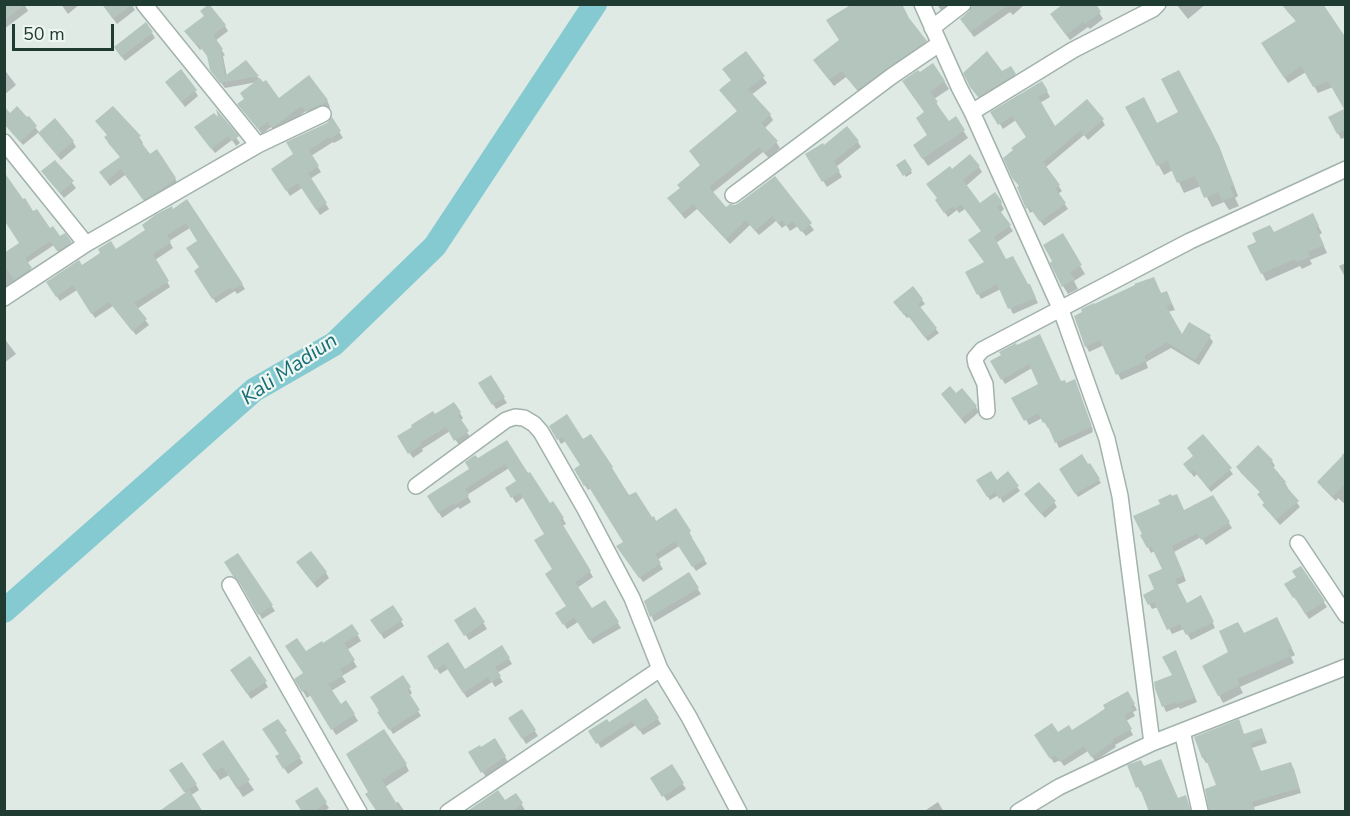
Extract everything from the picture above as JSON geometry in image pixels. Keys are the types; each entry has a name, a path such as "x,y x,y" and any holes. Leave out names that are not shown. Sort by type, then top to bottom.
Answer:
{"street":[{"path":"144,4 258,146"},
{"path":"922,4 1060,310 1107,439 1120,496 1152,743"},
{"path":"932,28 963,4"},
{"path":"972,112 1073,50 1153,9 1158,4"},
{"path":"733,195 892,76 939,44"},
{"path":"4,298 86,244 258,146 323,114"},
{"path":"4,142 86,244"},
{"path":"987,411 985,384 975,358 982,350 1190,241 1346,169"},
{"path":"416,486 506,420 516,417 524,418 534,424 547,441 632,598 660,669 689,717 739,812"},
{"path":"1298,543 1346,615"},
{"path":"230,585 359,812"},
{"path":"1018,812 1059,787 1152,743 1346,667"},
{"path":"448,812 660,669"},
{"path":"1182,731 1200,811"}],"building":[{"path":"4,4 25,4 4,21"},
{"path":"102,4 132,4 113,19"},
{"path":"209,4 226,25 213,35 223,49 221,51 225,76 246,60 259,76 220,83 210,70 207,56 184,31 204,16 200,11"},
{"path":"852,4 902,4 909,18 927,41 857,90 842,71 829,80 813,60 839,40 826,20"},
{"path":"973,4 1009,4 970,32 960,19"},
{"path":"1063,4 1096,4 1101,12 1066,35 1050,14"},
{"path":"1281,4 1323,4 1346,38 1346,129 1337,134 1328,117 1344,109 1328,81 1313,87 1301,66 1284,78 1261,43 1296,21"},
{"path":"146,22 153,32 121,57 114,47"},
{"path":"746,51 765,76 748,89 771,114 761,123 778,141 765,153 759,147 709,187 726,207 739,203 775,176 812,223 801,232 793,221 786,226 782,220 778,223 772,216 755,231 746,220 726,239 693,204 681,214 667,198 680,188 677,185 700,165 689,151 737,111 719,90 731,80 722,69"},
{"path":"987,51 1002,71 1011,66 1016,74 978,97 963,73"},
{"path":"933,63 945,81 930,92 949,121 956,116 965,130 922,159 913,145 927,135 916,118 924,112 902,81"},
{"path":"181,69 197,90 181,102 165,82"},
{"path":"1179,70 1213,134 1234,185 1230,187 1234,196 1222,201 1218,192 1204,198 1195,176 1177,183 1167,160 1157,166 1125,107 1144,97 1157,123 1178,112 1161,79"},
{"path":"309,75 328,100 306,111 301,106 275,126 272,127 267,122 258,129 237,104 244,99 240,93 260,78 263,82 266,80 279,98"},
{"path":"1042,81 1048,91 1038,97 1055,126 1087,99 1104,119 1084,136 1080,131 1043,162 1060,185 1055,188 1066,203 1040,222 1029,207 1026,209 1017,187 1019,186 1012,178 1003,158 1013,150 1011,148 1026,137 1012,116 998,125 990,112"},
{"path":"4,106 10,113 17,106 37,126 20,142 4,124"},
{"path":"113,106 141,136 138,138 150,154 157,149 176,178 143,200 121,169 106,181 99,172 120,157 104,137 107,135 95,121"},
{"path":"216,109 239,136 232,141 228,136 211,149 194,127 214,113 218,117"},
{"path":"332,117 341,131 309,150 319,166 308,173 327,203 316,210 298,183 286,191 271,169 293,154 286,142 327,123"},
{"path":"55,118 74,141 57,155 38,133"},
{"path":"847,126 859,141 834,161 840,171 822,182 805,154 823,143 824,145"},
{"path":"970,154 980,166 963,180 980,203 995,192 1001,200 1002,203 997,207 1011,225 994,237 1006,259 1013,256 1036,298 1008,309 997,284 977,295 965,272 984,262 968,240 981,231 961,204 955,209 953,206 944,213 935,200 937,198 926,184 950,166 952,169"},
{"path":"905,159 912,170 903,176 896,165"},
{"path":"55,160 74,181 60,193 41,171"},
{"path":"4,172 33,211 37,209 50,228 53,226 60,236 65,233 72,242 57,251 50,241 25,258 32,268 14,280 4,265 4,253 19,243 4,220"},
{"path":"187,199 243,284 232,290 231,287 212,299 194,271 199,267 186,248 197,241 186,223 167,235 171,242 153,254 169,281 134,303 147,319 132,331 109,302 91,314 73,285 56,297 46,282 79,260 82,265 100,253 98,249 111,241 116,249 145,230 142,225 155,215 172,206 173,209"},
{"path":"1313,213 1324,245 1308,252 1310,257 1296,262 1295,259 1261,274 1247,246 1256,242 1252,233 1270,225 1274,232"},
{"path":"1063,233 1082,265 1070,272 1075,279 1062,287 1043,245"},
{"path":"1154,277 1161,293 1167,291 1172,304 1166,306 1182,334 1189,322 1211,335 1195,360 1167,342 1144,356 1146,361 1116,375 1100,340 1085,347 1074,316 1082,312 1081,309"},
{"path":"913,286 923,299 918,304 937,328 925,338 906,313 904,315 893,302"},
{"path":"1040,334 1061,381 1065,380 1066,383 1075,379 1091,424 1091,427 1055,443 1046,422 1043,423 1038,413 1024,421 1011,398 1038,384 1029,364 1001,380 990,361 1001,355 999,352"},
{"path":"491,375 505,397 492,405 478,383"},
{"path":"950,386 956,393 962,388 977,406 961,419 941,394"},
{"path":"454,402 461,412 458,415 469,431 454,441 446,427 420,443 421,445 408,454 397,436 433,411 435,414"},
{"path":"567,414 583,439 591,434 629,495 636,492 656,521 676,508 705,559 692,567 675,541 655,554 661,563 639,578 616,546 623,542 587,484 584,486 574,469 580,465 562,437 557,440 549,426"},
{"path":"1203,434 1232,468 1208,488 1193,470 1190,473 1183,464 1193,456 1187,448"},
{"path":"507,440 528,473 530,472 550,503 553,501 564,518 560,520 591,571 575,582 592,608 605,600 619,622 589,640 574,617 563,625 555,613 566,606 545,574 552,569 534,540 544,534 520,493 511,498 505,488 516,481 505,464 465,489 469,496 438,513 427,496 469,469 465,462 475,455 478,458"},
{"path":"1258,445 1273,460 1270,463 1299,501 1276,520 1262,505 1264,503 1257,494 1260,492 1236,467"},
{"path":"1346,452 1346,483 1332,497 1317,482"},
{"path":"1082,454 1100,479 1075,494 1059,469"},
{"path":"991,471 997,480 1008,471 1019,486 999,499 995,492 987,497 976,480"},
{"path":"1039,482 1056,501 1041,514 1024,494"},
{"path":"1171,494 1172,496 1177,494 1184,510 1213,495 1230,522 1201,540 1197,533 1172,546 1184,575 1175,579 1187,603 1201,595 1214,622 1186,635 1180,624 1167,630 1154,602 1148,605 1143,595 1154,589 1148,575 1162,569 1151,546 1147,548 1133,516 1160,504 1158,500"},
{"path":"311,551 327,572 313,583 296,562"},
{"path":"238,553 273,605 258,615 238,580 224,562"},
{"path":"1301,566 1325,601 1305,614 1284,584 1296,577 1292,571"},
{"path":"689,572 699,588 650,617 644,601"},
{"path":"393,605 403,620 380,634 370,620"},
{"path":"475,607 485,622 464,636 454,620"},
{"path":"1277,617 1292,648 1288,650 1291,656 1237,679 1240,685 1218,696 1202,666 1228,652 1219,631 1238,622 1244,633"},
{"path":"352,624 359,634 344,643 355,660 340,669 344,675 328,684 341,704 346,700 355,714 331,730 306,689 302,692 294,679 303,673 285,646 297,638 306,651"},
{"path":"448,642 465,669 502,645 510,658 495,667 501,676 491,682 488,677 463,693 444,664 435,670 427,656"},
{"path":"1176,650 1195,697 1162,707 1154,682 1172,675 1162,657"},
{"path":"250,656 267,681 247,694 230,670"},
{"path":"403,675 411,687 407,690 420,710 389,730 370,697"},
{"path":"1128,691 1135,704 1131,706 1134,710 1124,715 1132,729 1113,739 1114,741 1091,757 1084,746 1060,762 1055,755 1050,759 1034,735 1052,723 1058,732 1069,725 1072,730 1105,709 1103,705"},
{"path":"646,698 659,718 639,731 632,721 596,744 588,731 607,719 609,722"},
{"path":"522,709 536,730 522,739 508,718"},
{"path":"278,719 301,757 283,769 275,756 279,754 262,729"},
{"path":"1239,719 1244,734 1262,728 1265,738 1250,743 1261,771 1291,762 1299,788 1252,802 1255,812 1209,812 1205,789 1216,785 1194,737"},
{"path":"384,729 407,764 382,780 402,812 377,812 365,794 368,792 346,754"},
{"path":"495,738 506,756 481,773 468,752"},
{"path":"223,740 250,780 237,789 223,767 214,772 202,754"},
{"path":"1161,759 1178,798 1186,795 1190,809 1182,812 1149,812 1139,786 1136,788 1127,765 1141,760 1144,766"},
{"path":"182,762 197,784 184,792 169,770"},
{"path":"672,764 684,783 662,797 650,778"},
{"path":"317,787 327,802 313,812 302,812 295,801"},
{"path":"189,790 203,812 158,812"},
{"path":"498,790 505,800 516,793 523,803 512,812 466,812"}],"waterway":[{"name":"Kali Madiun","path":"4,611 254,390 334,344 435,246 595,4"}]}
